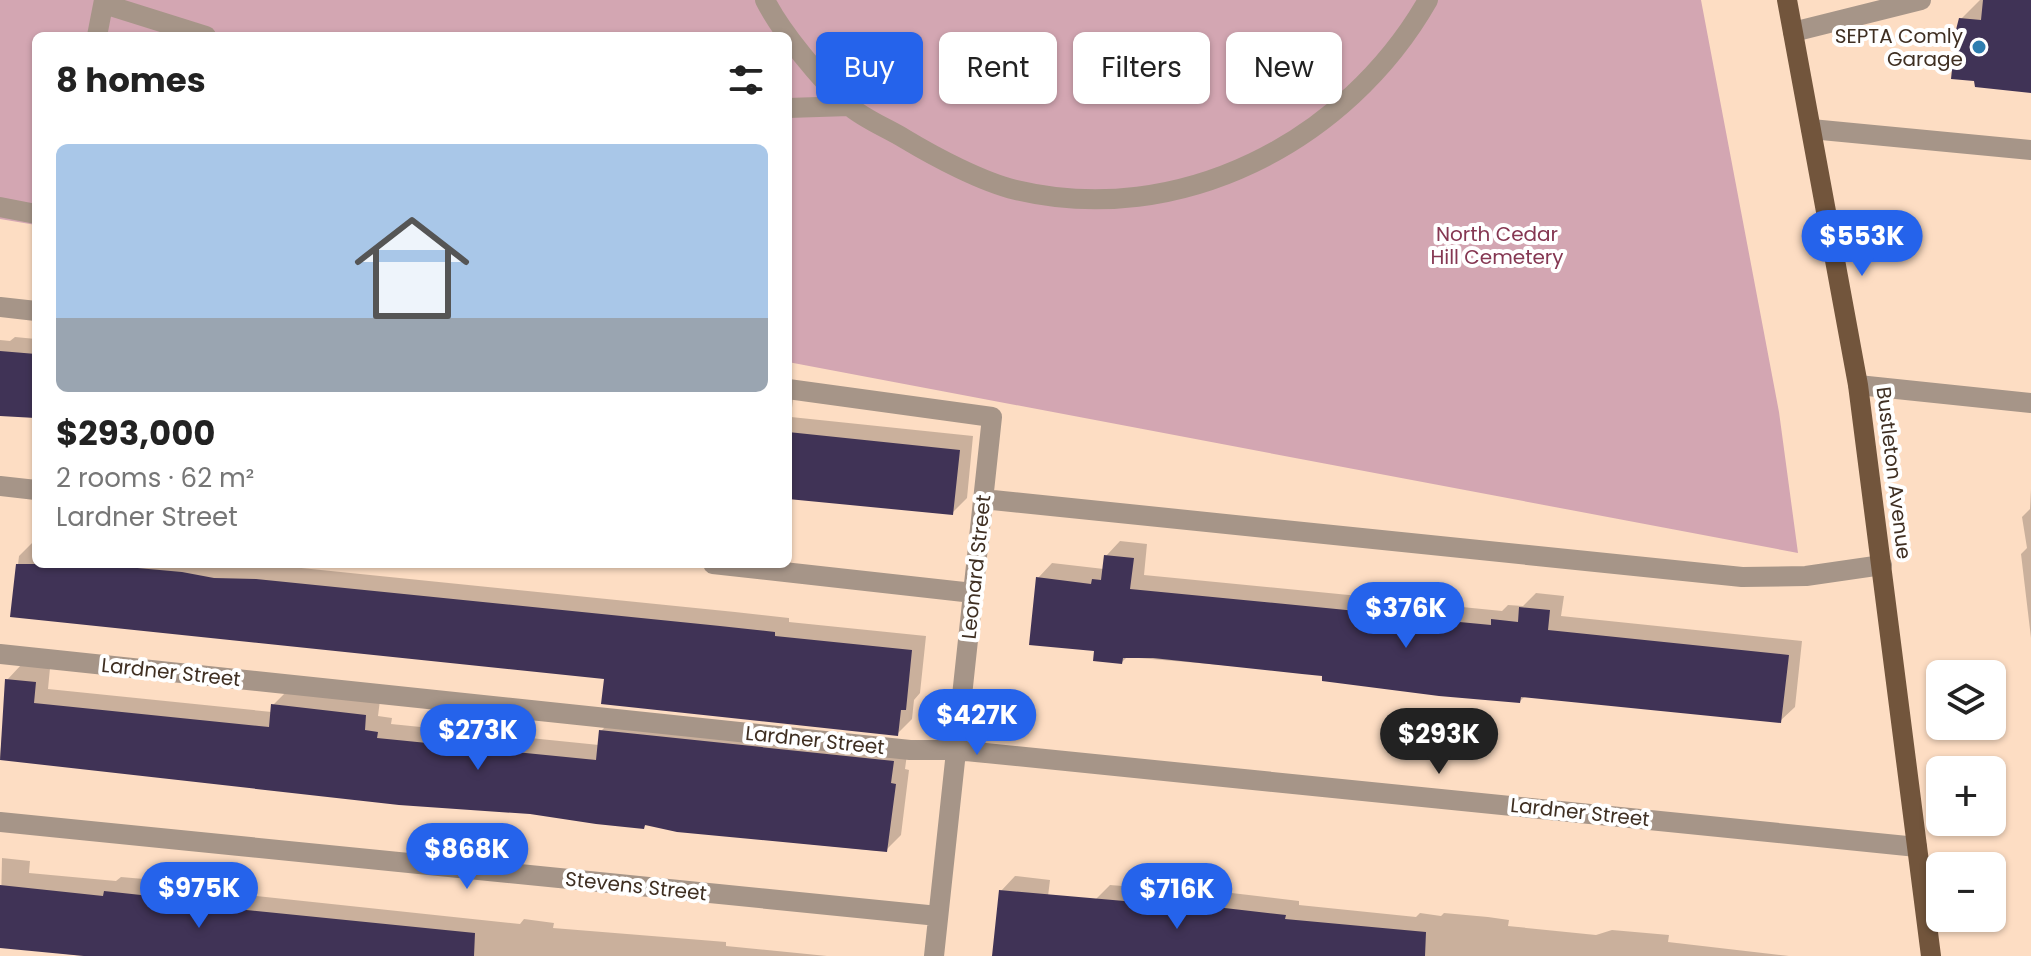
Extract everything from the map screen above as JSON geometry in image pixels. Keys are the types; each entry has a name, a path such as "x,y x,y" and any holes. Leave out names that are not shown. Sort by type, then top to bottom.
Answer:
{"main road":[{"name":"Bustleton Avenue","path":"1787,0 1858,385 1931,956"}],"street":[{"path":"765,0 790,32"},
{"path":"792,34 849,106 925,151 1015,190 1088,198 1158,194 1226,175 1294,144 1353,96 1408,34 1428,0"},
{"path":"1793,32 1921,0"},
{"path":"98,32 104,2 194,32"},
{"path":"792,108 849,106"},
{"path":"1811,129 2031,150"},
{"path":"0,207 32,213"},
{"path":"0,307 32,311"},
{"path":"1858,385 2031,403"},
{"name":"Leonard Street","path":"792,390 992,417 934,956"},
{"path":"0,486 32,490"},
{"path":"983,499 1742,577 1806,576 1882,565"},
{"path":"749,568 973,593"},
{"name":"Lardner Street","path":"0,654 910,750 956,750 1917,847"},
{"name":"Stevens Street","path":"0,822 938,916"}],"green space":[{"name":"North Cedar Hill Cemetery","path":"0,0 1701,0 1779,412 1798,553 792,363 792,32 32,32 32,224 0,219"}],"building":[{"name":"SEPTA Comly Garage","path":"1983,0 2031,0 2031,93 1975,87 1974,81 1951,79 1954,50 1951,49 1959,18 1981,20"},
{"path":"0,351 32,354 32,418 0,416"},
{"path":"792,432 960,450 953,515 792,499"},
{"path":"1104,555 1134,558 1130,589 1387,614 1388,609 1429,613 1428,619 1491,625 1491,619 1518,622 1519,607 1550,610 1548,630 1789,655 1781,723 1521,697 1520,703 1439,696 1322,681 1322,676 1153,658 1123,658 1122,664 1093,661 1094,651 1029,645 1036,577 1091,584 1092,579 1101,580"},
{"path":"16,564 32,564 32,568 138,568 214,578 256,579 720,626 775,632 775,636 912,650 906,710 901,710 898,736 601,704 604,679 10,617"},
{"path":"5,679 36,682 34,703 269,727 271,704 366,715 365,730 378,732 377,738 596,760 599,730 894,761 891,783 896,784 887,852 677,832 645,825 644,829 530,814 399,805 0,760"},
{"path":"0,885 103,896 104,891 178,899 178,903 475,933 474,956 84,956 0,948"},
{"path":"999,890 1147,903 1147,899 1286,915 1285,919 1426,932 1425,956 992,956"}],"place":[{"name":"SEPTA Comly Garage","path":"1979,47"}]}
